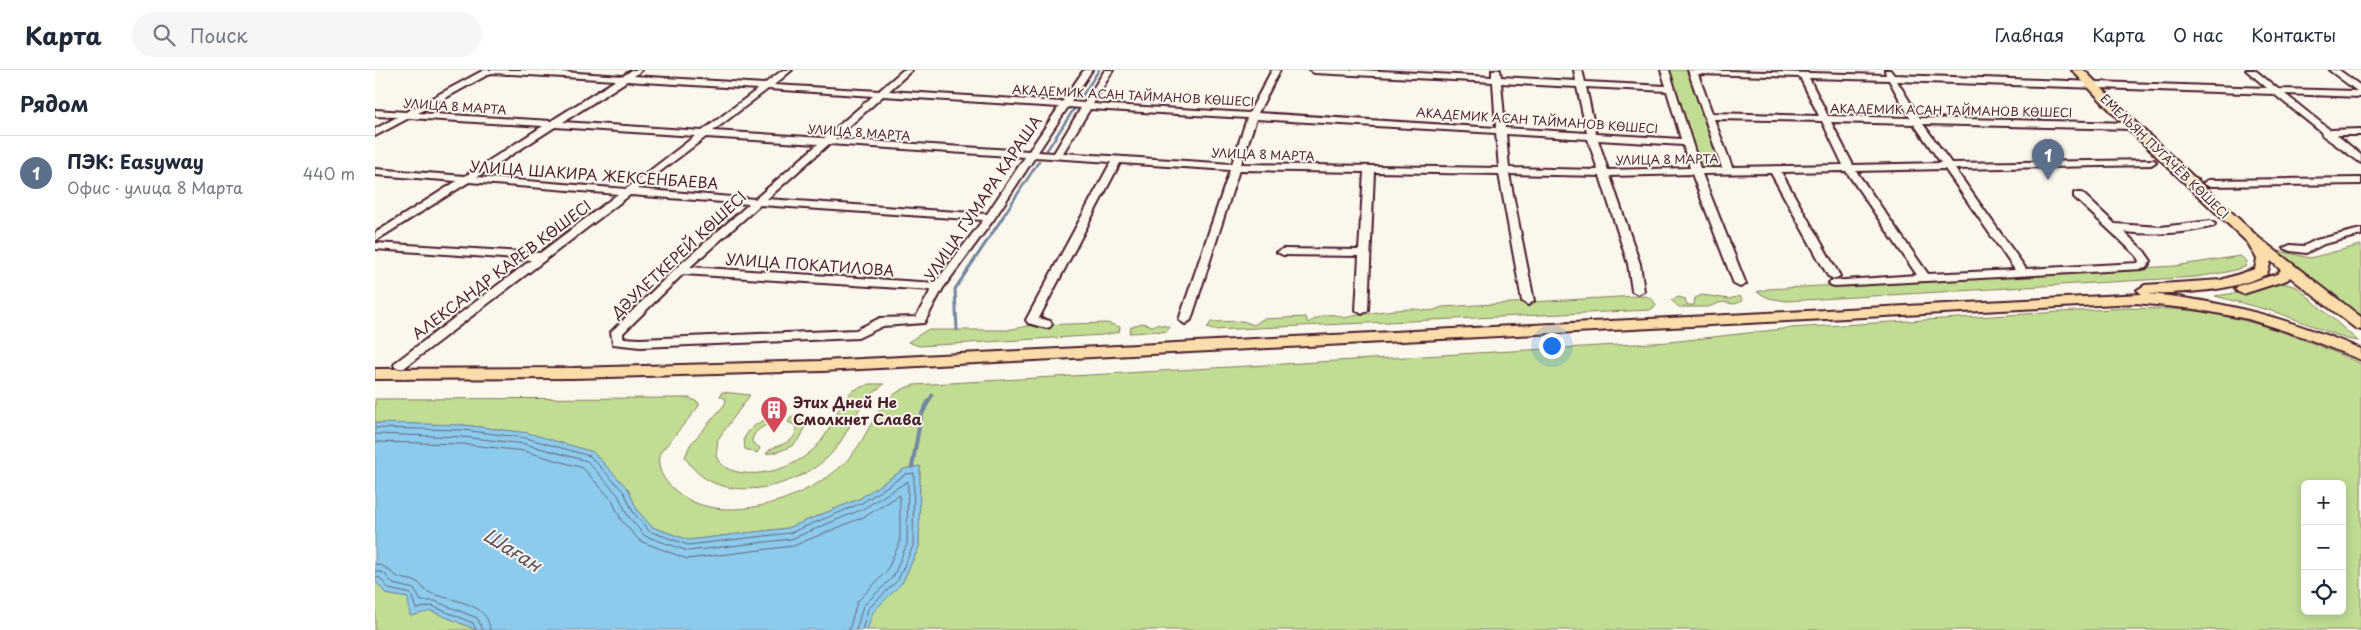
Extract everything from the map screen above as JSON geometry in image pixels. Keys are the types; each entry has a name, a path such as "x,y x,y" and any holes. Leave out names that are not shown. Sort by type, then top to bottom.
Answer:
{"main road":[{"name":"ЕМЕЛЬЯН ПУГАЧЁВ КӨШЕСІ","path":"2078,70 2132,126 2254,241 2361,325"},
{"name":"ЕМЕЛЬЯН ПУГАЧЁВ КӨШЕСІ","path":"2133,295 2223,283 2263,271 2265,262 2254,241"},
{"path":"2254,241 2286,273 2361,335"},
{"path":"2276,257 2283,265 2286,273"},
{"path":"375,365 388,371 583,372 822,366 2133,295 2179,296 2242,289 2282,277 2286,273"},
{"path":"2133,295 2201,304 2256,316 2316,335 2361,355"},
{"path":"2179,296 2233,305 2280,317 2361,346"}],"street":[{"path":"375,133 410,116 490,70"},
{"name":"АКАДЕМИК АСАН ТАЙМАНОВ КӨШЕСІ","path":"490,70 765,88 882,92 1088,106 1253,114 1686,142"},
{"path":"375,238 639,70"},
{"name":"АЛЕКСАНДР КАРЕВ КӨШЕСІ","path":"388,371 544,257 788,70"},
{"name":"ДӘУЛЕТКЕРЕЙ КӨШЕСІ","path":"908,70 680,270 617,332 617,341 640,343 858,334 880,322 920,320"},
{"name":"УЛИЦА ГУМАРА КАРАША","path":"920,320 939,287 990,217 1088,70"},
{"path":"1057,156 1109,70"},
{"path":"1185,320 1253,114 1276,70"},
{"path":"1314,70 1496,75 1581,85 1671,89"},
{"path":"1578,70 1592,136 1634,264 1637,291"},
{"path":"1665,70 1695,169 1740,284"},
{"path":"1728,170 1693,70 1803,74 1889,74 2361,94"},
{"path":"2250,70 2361,160"},
{"path":"2333,70 2361,90"},
{"path":"1803,74 1850,169 1925,278"},
{"path":"1889,74 1918,122 2023,273"},
{"path":"1496,75 1504,172 1528,301"},
{"name":"УЛИЦА 8 МАРТА","path":"375,113 1236,167 1605,173 1695,169 1850,169 2151,162"},
{"name":"АКАДЕМИК АСАН ТАЙМАНОВ КӨШЕСІ","path":"1709,116 2132,126"},
{"path":"2325,132 2361,132"},
{"path":"1046,324 1032,320 1117,160"},
{"path":"1362,310 1369,169"},
{"path":"1774,169 1834,279 1925,278 2142,266 2145,261 2140,252 2078,195"},
{"name":"УЛИЦА ШАКИРА ЖЕКСЕНБАЕВА","path":"375,172 758,202 990,217"},
{"path":"2208,183 2361,181"},
{"path":"2112,227 2130,230 2187,230 2209,224"},
{"path":"2291,248 2306,250 2320,242 2361,232"},
{"path":"375,246 544,257"},
{"path":"1283,252 1365,253"},
{"name":"УЛИЦА ПОКАТИЛОВА","path":"680,270 939,287"}],"green space":[{"path":"1667,70 1689,70 1722,164 1711,168 1697,162"},
{"path":"2361,245 2361,317 2275,250 2310,258"},
{"path":"2240,256 2247,261 2245,267 2196,277 1786,301 1769,298 1757,292 1768,289 2175,266"},
{"path":"2283,283 2297,287 2358,341 2347,339 2279,313 2215,296 2258,290"},
{"path":"1702,295 1729,299 1740,296 1743,301 1735,304 1722,302 1708,307 1679,307 1671,300 1679,297 1685,299 1687,305 1694,305 1695,298"},
{"path":"1637,296 1649,297 1656,306 1650,310 1213,330 1207,328 1211,322 1243,321 1254,325 1263,319 1306,317 1308,323 1321,316 1334,315 1344,318 1403,309 1430,311 1442,307"},
{"path":"2127,308 2204,312 2265,326 2323,347 2361,364 2361,630 867,630 872,612 902,583 919,547 920,466 904,469 859,499 788,528 689,540 652,527 637,510 628,489 593,452 527,433 464,425 375,423 375,399 690,398 699,403 699,406 660,453 660,471 675,490 699,504 721,509 745,508 769,504 793,496 835,472 858,447 883,405 901,390 914,385 1670,342 1791,328"},
{"path":"1107,323 1120,327 1119,332 1103,335 919,346 908,342 927,330 1007,330 1033,325"},
{"path":"1142,323 1170,327 1166,332 1129,333 1131,327"},
{"path":"869,384 884,384 864,402 833,452 812,469 794,479 753,489 733,488 714,483 698,473 685,457 690,445 725,404 726,399 720,396 722,392 750,395 718,439 716,456 721,463 731,470 755,473 778,470 808,454 824,437 849,394"},
{"path":"783,415 779,422 766,426 755,434 752,442 760,448 757,453 745,449 744,438 751,429 766,419"},
{"path":"792,416 798,418 804,424 801,437 787,448 766,454 793,438 796,433 796,426 788,422"},
{"path":"375,580 386,594 408,598 431,611 477,630 375,630"}],"water":[{"name":"Шаған","path":"375,423 464,425 528,433 593,452 628,489 637,510 652,527 689,540 788,528 859,499 904,469 920,466 919,547 902,583 873,612 867,630 477,630 431,611 410,616 408,598 386,594 375,580"}],"waterway":[{"path":"1080,99 1099,70"},
{"path":"1047,150 1074,109"},
{"path":"1002,218 1039,161"},
{"path":"957,330 955,289 1003,217"},
{"path":"929,401 932,395"},
{"path":"912,467 921,416 929,400"}],"place":[{"name":"ПЭК: Easyway","path":"2048,180"},
{"name":"Этих Дней Не Смолкнет Слава","path":"774,434"}]}
